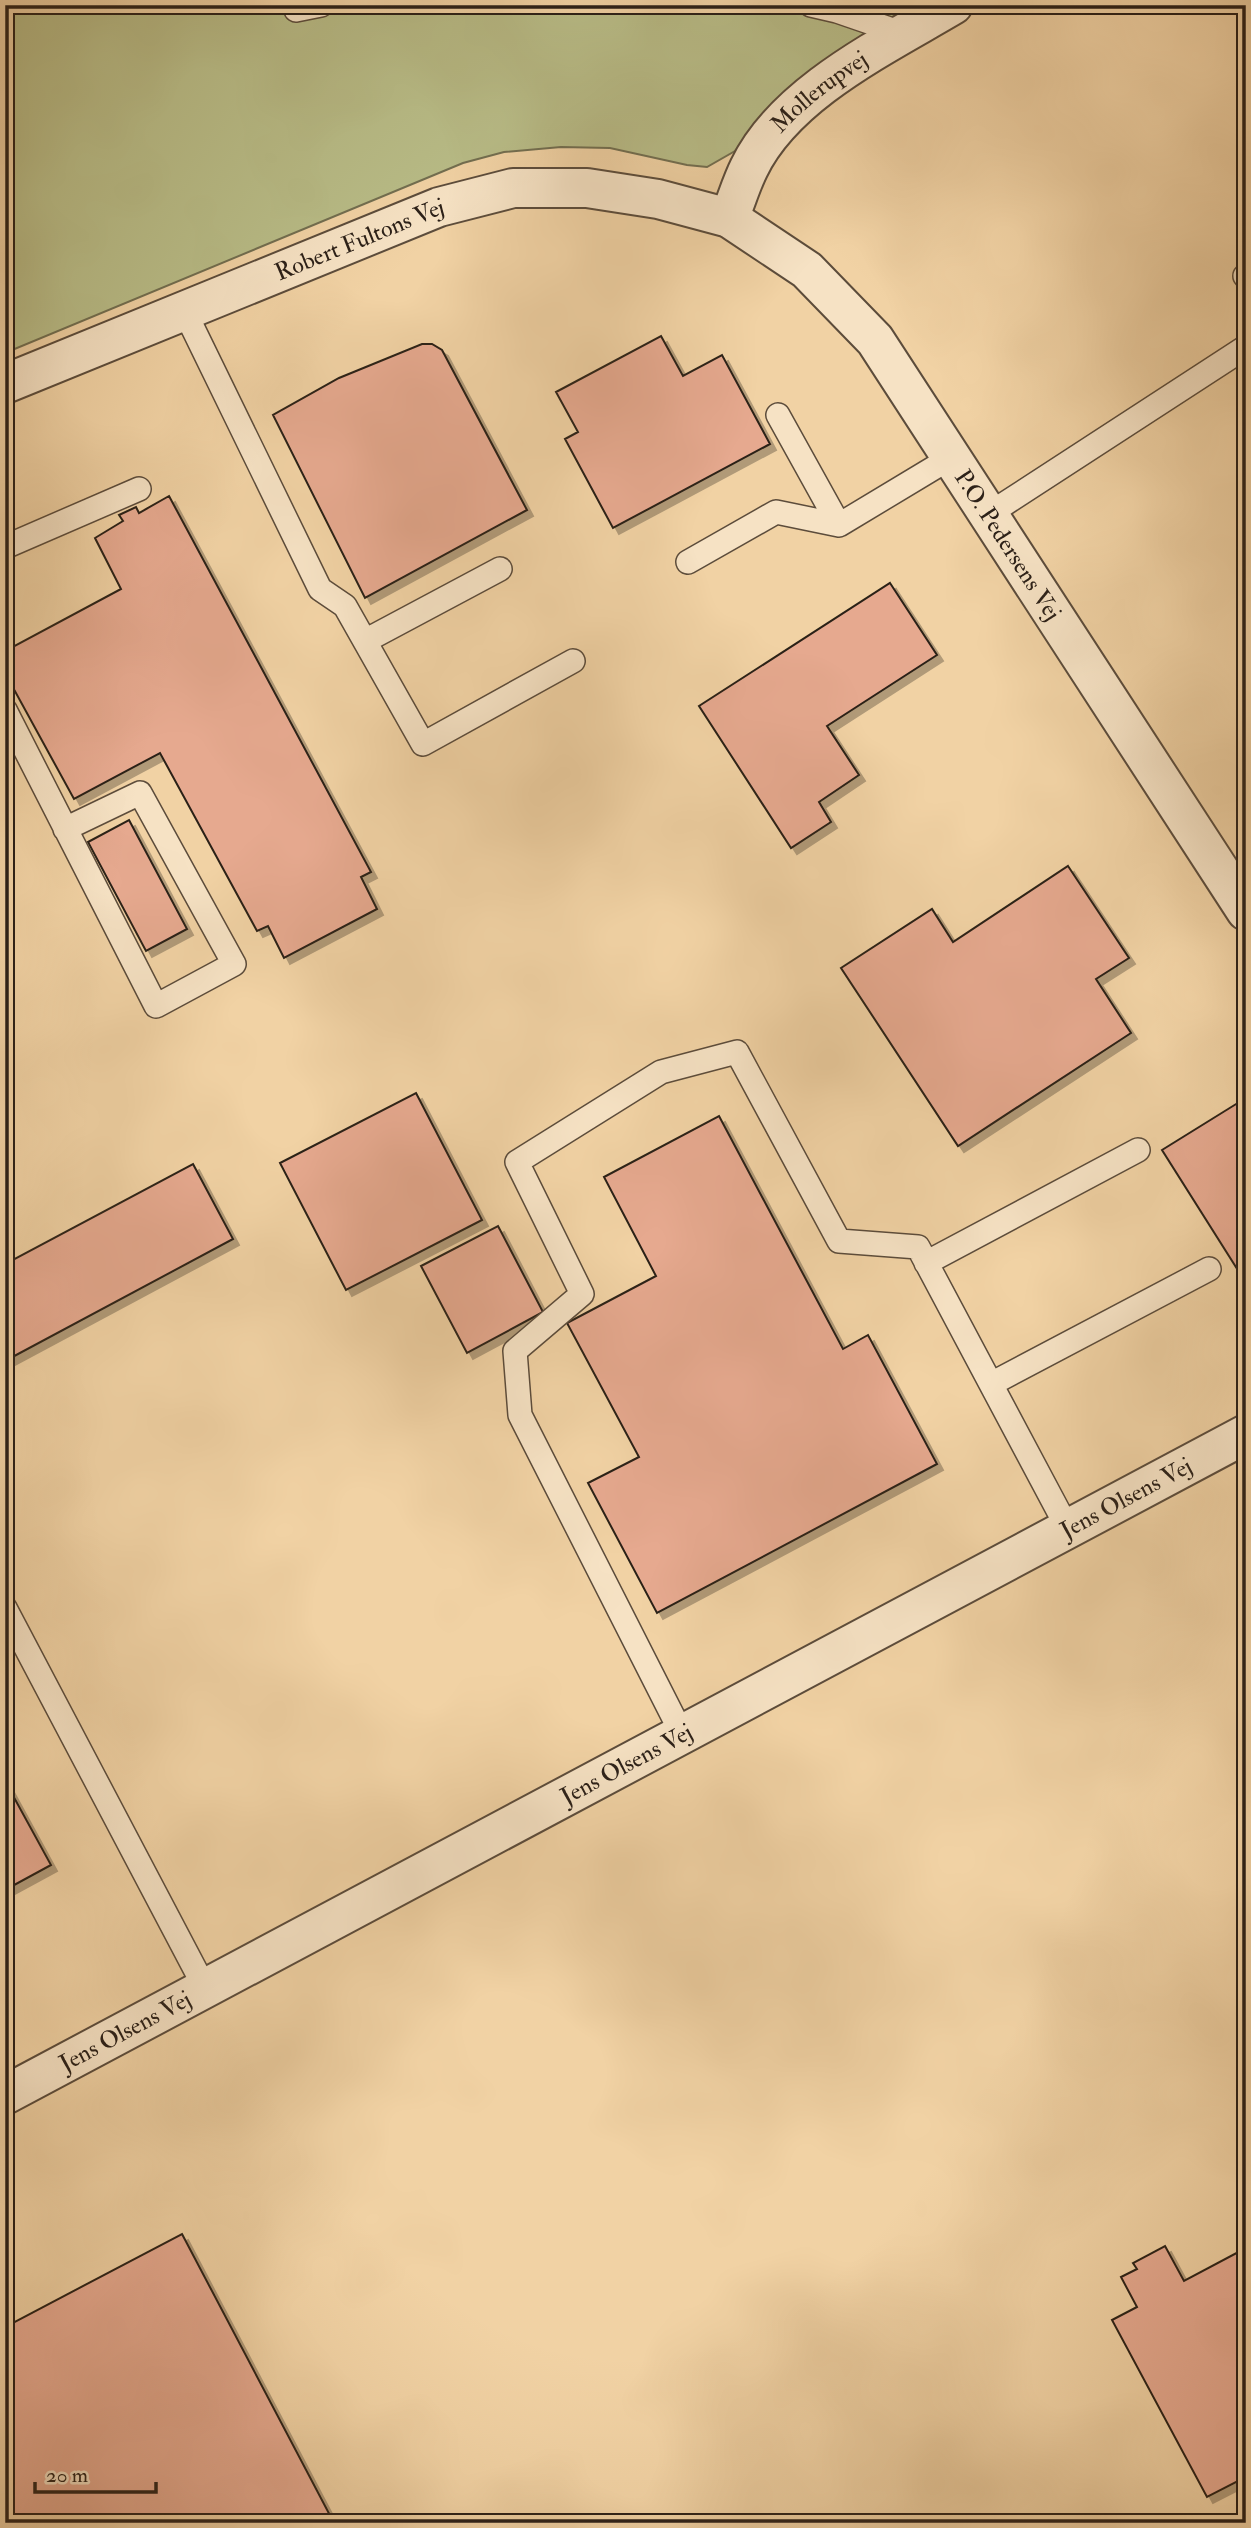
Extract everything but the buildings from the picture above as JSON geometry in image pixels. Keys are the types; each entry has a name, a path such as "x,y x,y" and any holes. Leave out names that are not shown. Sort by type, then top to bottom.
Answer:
{"street":[{"name":"Mollerupvej","path":"729,218 749,167 772,133 803,102 837,75 953,5"},
{"name":"Robert Fultons Vej","path":"5,384 439,207 513,188 587,188 658,199 729,218"},
{"name":"P.O. Pedersens Vej","path":"729,218 807,270 875,340 1246,911"},
{"name":"Jens Olsens Vej","path":"5,2095 1246,1434"}],"lane":[{"path":"296,10 321,5"},
{"path":"811,5 904,34"},
{"path":"184,310 320,589 345,606 423,744 573,661"},
{"path":"989,514 1246,346"},
{"path":"778,415 839,525"},
{"path":"688,562 776,512 839,525 952,457"},
{"path":"5,547 139,489"},
{"path":"365,641 500,569"},
{"path":"5,710 65,829 156,1006 234,964 140,793 65,829"},
{"path":"682,1734 520,1415 515,1350 582,1294 517,1161 661,1072 737,1052 839,1241 918,1247 1068,1529"},
{"path":"926,1263 1138,1150"},
{"path":"991,1384 1209,1269"},
{"path":"5,1608 205,1988"}],"green space":[{"path":"5,5 926,5 777,99 735,151 707,167 610,148 561,147 504,152 463,163 5,353"}]}
